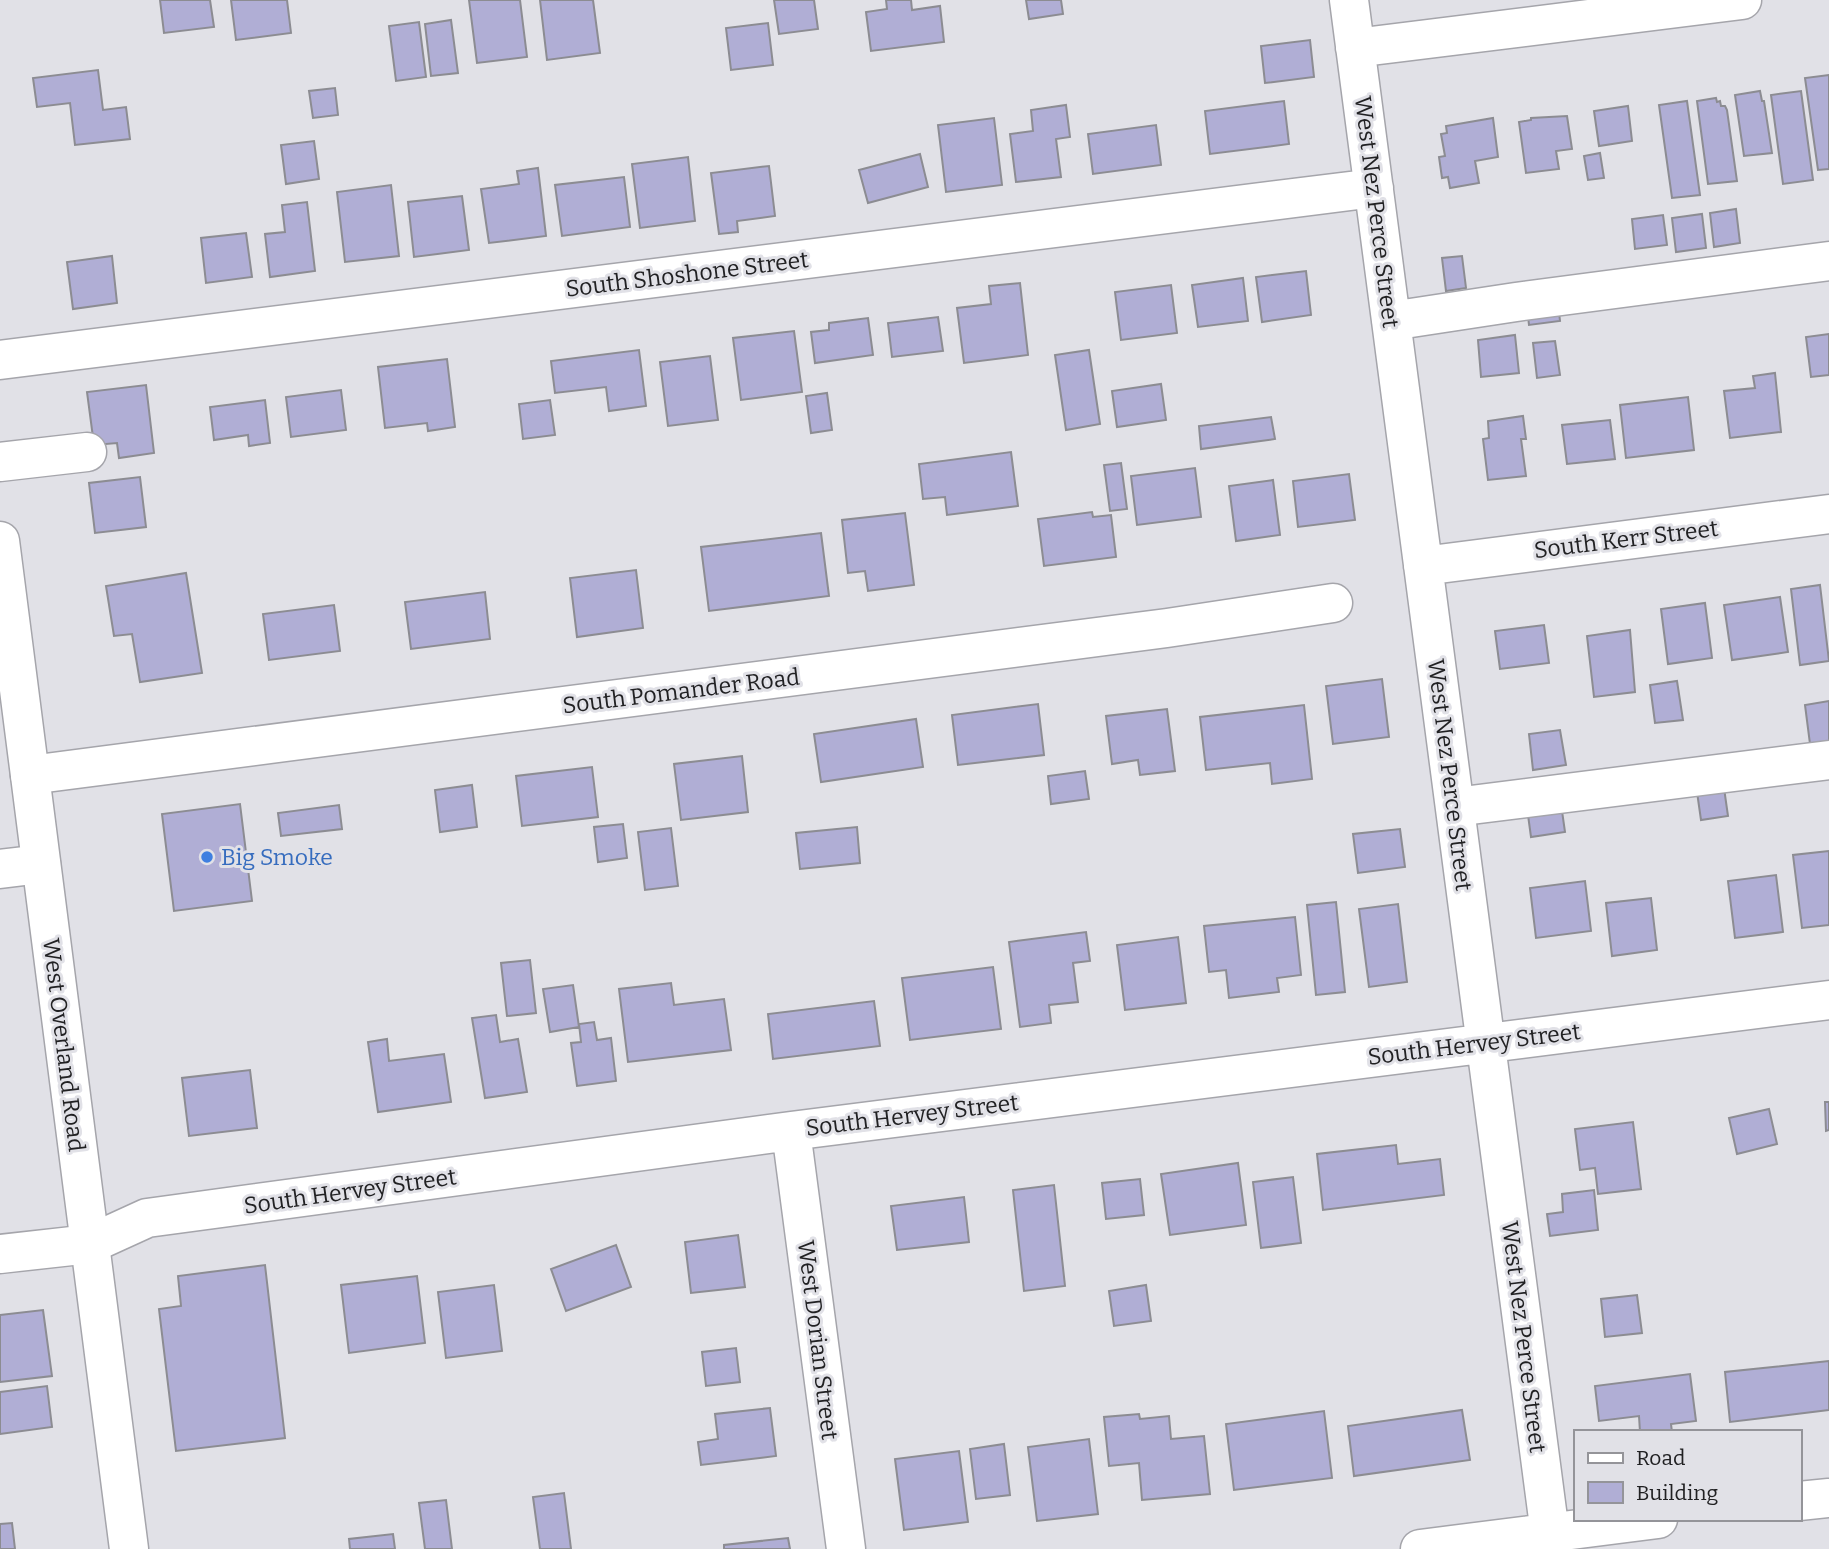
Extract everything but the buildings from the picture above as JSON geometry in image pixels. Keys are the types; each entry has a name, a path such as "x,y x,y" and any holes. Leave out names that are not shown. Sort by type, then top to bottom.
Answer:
{"street":[{"name":"West Nez Perce Street","path":"1349,0 1551,1541"},
{"path":"1356,48 1742,0"},
{"name":"South Shoshone Street","path":"0,360 1374,188"},
{"path":"1391,321 1829,261"},
{"path":"0,462 87,452"},
{"name":"South Kerr Street","path":"1423,566 1829,514"},
{"name":"West Overland Road","path":"0,541 5,626 30,775 129,1549"},
{"name":"South Pomander Road","path":"30,775 1167,628 1333,603"},
{"path":"1455,807 1829,760"},
{"path":"0,869 41,864"},
{"name":"South Hervey Street","path":"0,1254 90,1244 147,1218 791,1131 1829,999"},
{"name":"West Dorian Street","path":"791,1131 846,1549"},
{"path":"1801,1501 1829,1498"},
{"path":"1420,1549 1551,1541 1647,1521"}],"place":[{"name":"Big Smoke","path":"207,857"}]}
